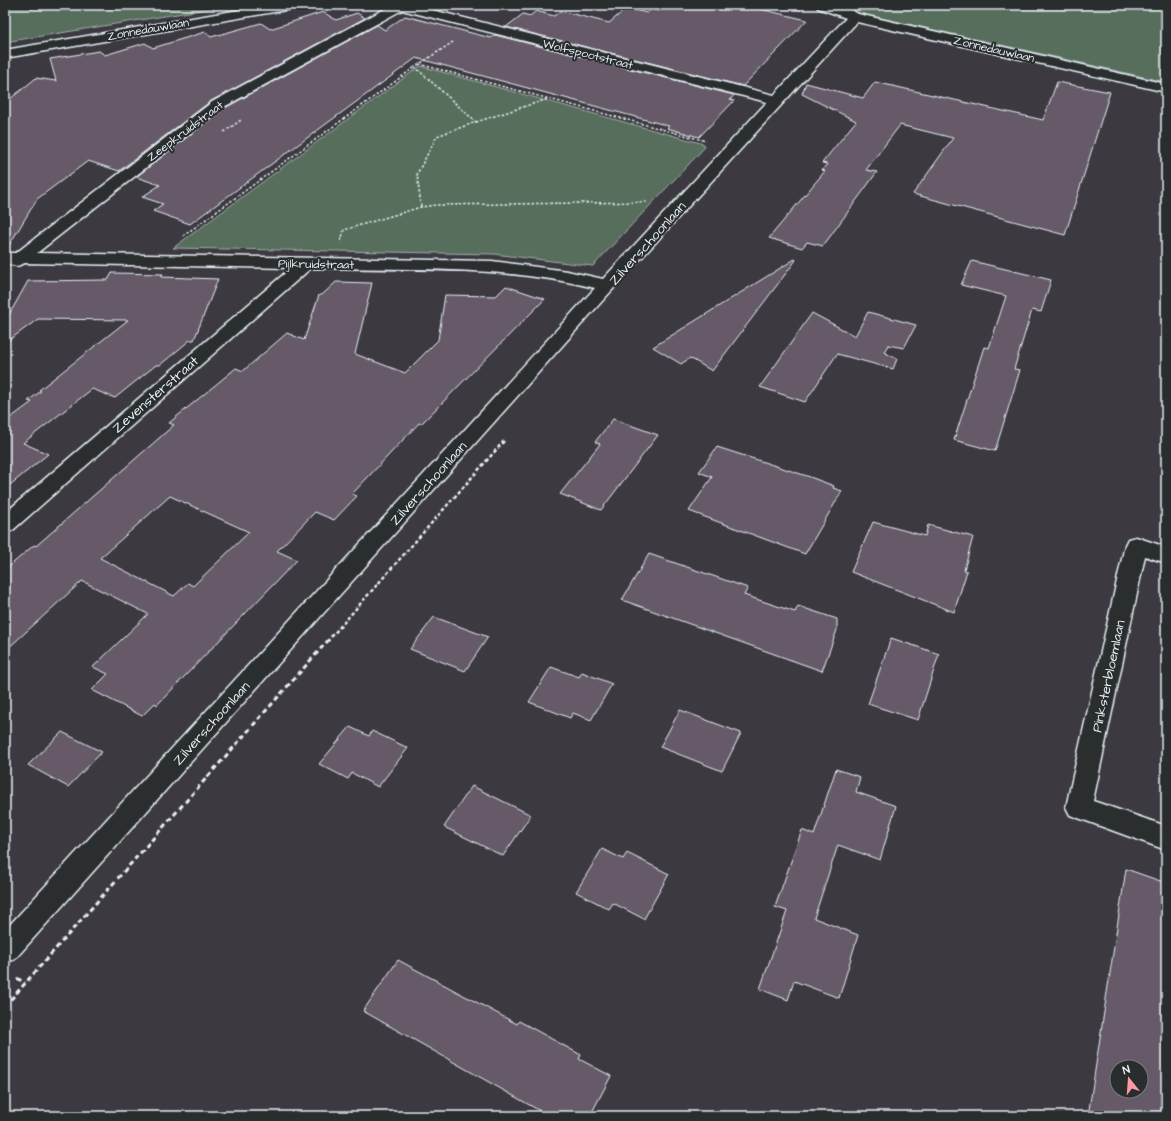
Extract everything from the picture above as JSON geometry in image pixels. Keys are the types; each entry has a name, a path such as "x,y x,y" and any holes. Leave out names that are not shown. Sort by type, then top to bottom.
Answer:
{"street":[{"name":"Zonnedauwlaan","path":"5,54 292,5"},
{"name":"Zonnedauwlaan","path":"823,5 846,12 854,17 1166,88"},
{"name":"Wolfspootstraat","path":"400,6 776,100"},
{"name":"Zeepkruidstraat","path":"5,271 13,258 217,105 400,6"},
{"name":"Zilverschoonlaan","path":"5,950 776,100 854,17"},
{"name":"Pijlkruidstraat","path":"13,258 492,266 567,276 608,286"},
{"name":"Zevensterstraat","path":"5,525 306,264"},
{"name":"Pinksterbloemlaan","path":"1166,555 1136,545 1079,807 1166,838"}],"path":[{"path":"178,240 415,67 477,26"},
{"path":"420,64 713,143"},
{"path":"415,67 476,122"},
{"path":"420,207 417,174 437,136 550,99"},
{"path":"340,245 344,230 420,207 499,203 650,202 665,203 679,207"},
{"path":"5,1006 505,440"}],"green space":[{"path":"5,5 232,5 5,42"},
{"path":"839,5 1166,5 1166,82 859,13"},
{"path":"420,66 704,144 705,147 593,266 494,254 173,248"}],"building":[{"path":"665,5 743,5 807,20 743,86 506,27 523,14 530,16 536,11 554,16 561,11 609,23 627,8 647,13 651,9 658,11"},
{"path":"323,12 336,20 357,13 365,18 211,101 119,171 88,161 37,199 5,252 5,103 36,78 56,81 50,59 99,51 105,55 145,43 153,48 205,32 211,37 261,23 270,29"},
{"path":"405,16 491,38 495,35 734,95 730,100 734,101 699,137 667,128 669,126 416,58 190,224 153,211 163,204 142,197 160,185 136,177 223,109 377,25 385,30"},
{"path":"875,82 1043,120 1057,82 1110,92 1065,235 913,194 953,138 900,125 866,170 877,172 823,246 807,242 802,248 769,238 825,171 822,170 827,164 822,163 856,121 802,94 806,83 863,98"},
{"path":"795,259 796,260 712,371 690,358 681,364 653,347"},
{"path":"972,261 1051,280 1041,312 1032,310 1014,369 1020,370 995,451 954,440 984,347 989,348 1006,296 961,285"},
{"path":"112,273 163,274 161,277 218,279 194,340 190,340 160,365 156,365 115,398 92,389 23,443 48,454 5,489 5,422 32,402 28,401 41,391 39,390 128,320 38,319 5,343 5,322 28,281 108,280"},
{"path":"336,282 372,283 355,354 405,373 438,340 445,295 496,296 506,286 545,299 421,424 419,423 352,494 357,496 334,520 315,512 277,551 297,560 157,705 155,703 142,716 92,690 108,674 93,667 148,614 82,581 5,651 5,570 34,545 36,546 174,425 169,423 236,368 243,371 287,333 304,340 319,295 322,295","holes":["170,496 249,532 193,586 188,583 174,596 100,558"]},
{"path":"868,312 916,325 904,348 888,345 884,352 897,359 893,369 837,354 805,402 760,387 812,313 855,336"},
{"path":"613,419 658,435 601,510 560,494 600,444 595,442"},
{"path":"717,447 810,477 834,486 833,488 842,491 805,554 689,511 712,477 699,472"},
{"path":"873,522 925,536 928,525 973,537 964,570 967,571 954,612 851,572"},
{"path":"649,554 748,588 744,595 795,612 798,606 837,619 837,630 822,671 622,600"},
{"path":"434,617 488,637 465,671 410,649"},
{"path":"891,638 939,654 918,720 868,704"},
{"path":"551,667 579,677 582,672 612,684 591,720 573,713 570,718 529,702"},
{"path":"680,710 741,733 722,771 660,747"},
{"path":"350,727 369,736 372,731 408,748 378,787 352,773 348,779 319,764"},
{"path":"62,732 102,752 68,787 28,765"},
{"path":"836,769 860,777 856,792 896,806 880,860 838,845 814,918 858,935 839,998 794,981 788,1000 760,989 787,911 775,907 802,830 814,835"},
{"path":"472,786 531,815 503,856 444,827"},
{"path":"602,849 623,859 627,853 669,874 644,919 613,903 609,909 576,892"},
{"path":"1126,869 1166,883 1166,1116 1088,1116"},
{"path":"398,960 517,1024 519,1021 581,1055 579,1059 611,1076 590,1116 549,1116 363,1011"}]}
